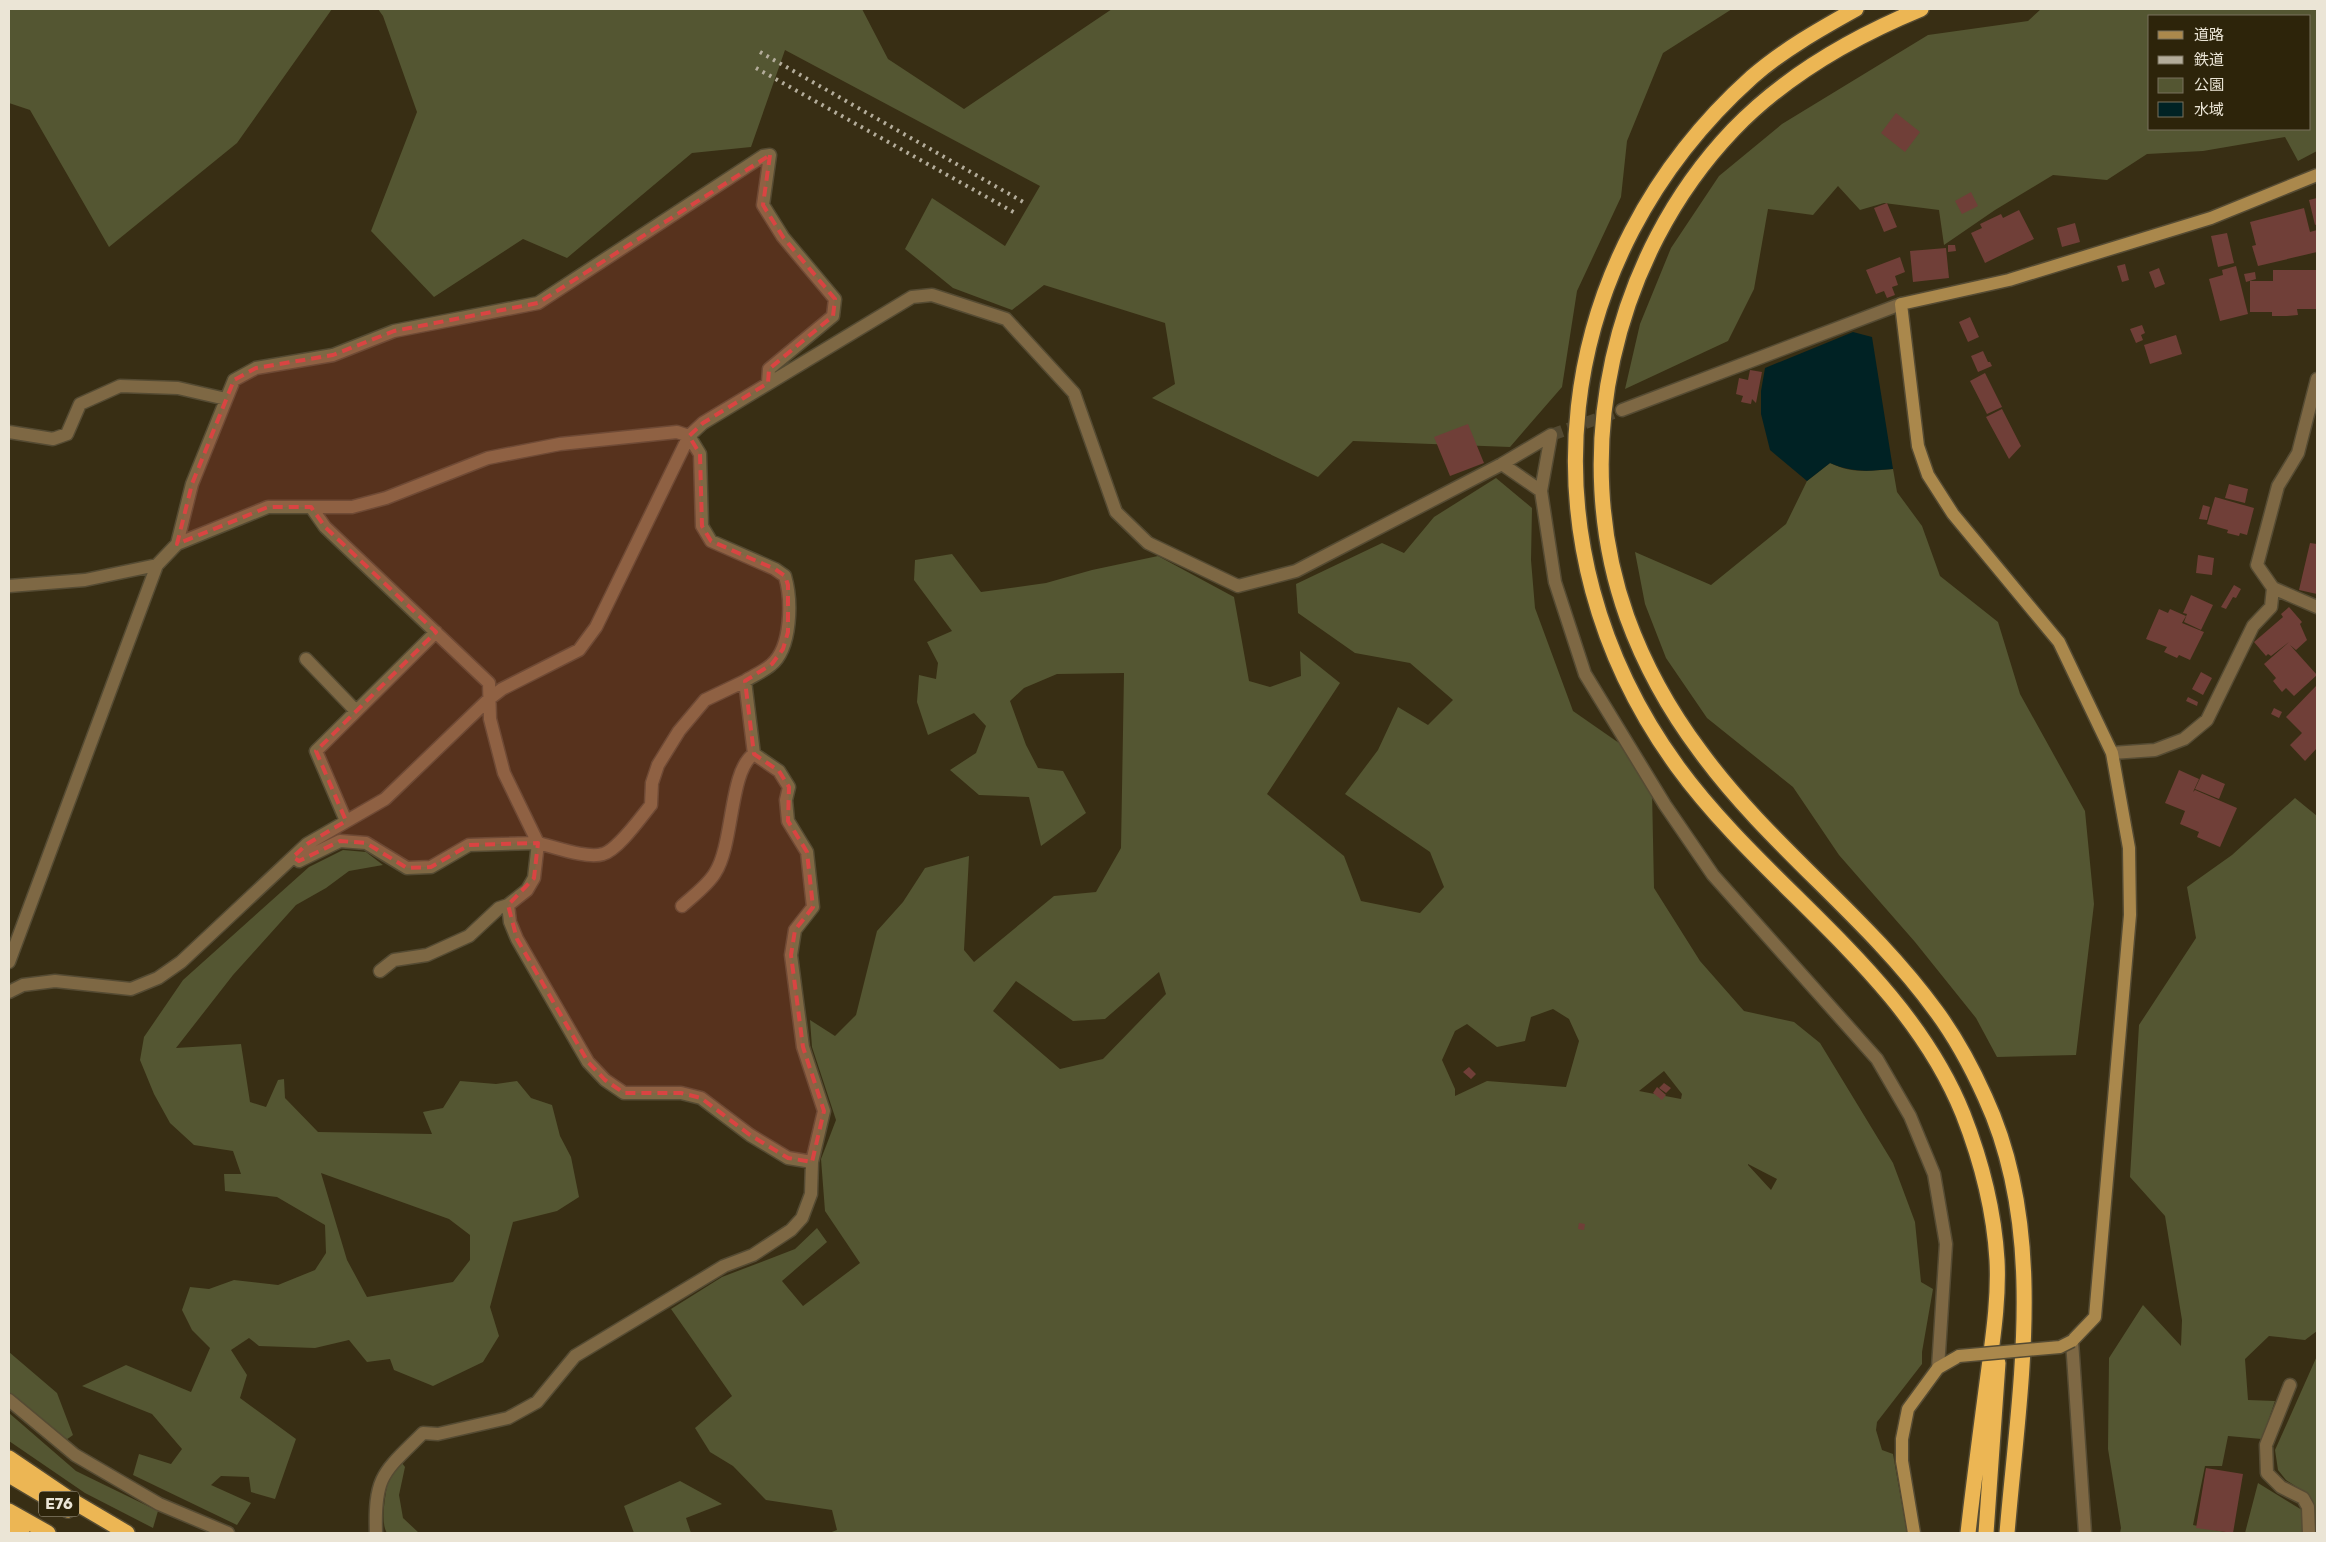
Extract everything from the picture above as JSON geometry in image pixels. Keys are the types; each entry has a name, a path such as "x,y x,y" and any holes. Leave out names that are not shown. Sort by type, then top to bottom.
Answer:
{"highway":[{"path":"1856,9 1800,42 1754,75 1718,111 1688,146 1643,208 1620,250 1604,292 1589,341 1580,390 1575,438 1575,486 1580,535 1591,587 1602,624 1619,665 1643,712 1676,764 1713,811 1882,987 1914,1028 1942,1070 1962,1112 1979,1161 1990,1207 1997,1264 1998,1378 1986,1533"},
{"path":"1921,9 1864,35 1811,66 1767,98 1734,129 1687,186 1668,215 1645,258 1628,300 1618,335 1607,392 1603,438 1603,484 1607,531 1617,582 1627,616 1643,655 1667,700 1698,749 1733,794 1863,926 1902,969 1937,1012 1966,1058 1987,1101 2006,1152 2018,1202 2024,1260 2024,1316 2013,1533"},
{"path":"1968,1533 1995,1320 1997,1264"},
{"path":"2007,1533 2021,1367"},
{"path":"9,1458 71,1500 127,1533"},
{"name":"E76","path":"9,1475 109,1533"},
{"name":"E76","path":"9,1511 48,1533"},
{"path":"9,1527 22,1533"}],"street":[{"path":"177,544 192,484 234,380 256,368 333,355 394,331 538,303 763,156 770,155 763,205 783,237 836,299 833,316 769,369 768,384"},
{"path":"1622,410 1901,304 2009,280 2212,218 2317,176"},
{"path":"9,992 22,985 55,981 131,989 158,978 180,962 307,844 386,799 489,699 502,689 579,650 596,627 689,436 703,423 912,297 932,295 1006,320 1074,393 1116,512 1148,543 1238,586 1296,570 1502,464 1551,435 1541,491 1555,582 1585,674 1665,805 1713,875 1877,1058 1910,1116 1934,1174 1946,1244 1938,1368"},
{"path":"1901,304 1918,446 1928,475 1953,514 2059,642 2112,753 2129,848 2130,915 2095,1316 2072,1341 2060,1348 1959,1356 1938,1368 1908,1409 1902,1439 1902,1461 1914,1533"},
{"path":"2317,379 2298,453 2278,486 2257,565 2273,588 2317,608"},
{"path":"9,432 53,439 67,434 80,404 120,386 178,388 226,399"},
{"path":"9,962 157,565 177,544 268,506 352,507 386,498 488,458 560,444 676,432 689,436 700,454 702,526 711,541 775,569 786,576 788,585 788,632 783,649 772,664 745,681 704,700 679,731 658,764 652,783 652,805 612,850 603,854 592,855 538,843 469,845 431,867 407,868 366,843 340,841 299,861 293,857"},
{"path":"1502,464 1541,491"},
{"path":"311,507 325,527 489,683 490,719 504,773 538,843 534,878 527,890 508,905 500,908 469,936 427,955 394,960 380,971"},
{"path":"9,586 85,580 157,565"},
{"path":"2112,753 2155,750 2184,739 2207,720 2253,626 2271,607 2273,588"},
{"path":"346,821 316,751 436,632"},
{"path":"306,659 356,711"},
{"path":"376,1533 376,1493 385,1471 424,1433 438,1434 508,1418 537,1402 575,1356 724,1266 753,1255 791,1230 802,1218 811,1194 812,1162 824,1111 803,1047 791,955 795,930 813,907 808,852 788,821 786,800 789,787 778,771 754,754 745,681"},
{"path":"682,906 715,873 726,846 741,770 754,754"},
{"path":"508,905 510,922 517,939 588,1062 605,1080 624,1093 681,1093 701,1098 750,1135 788,1158 812,1162"},
{"path":"2072,1341 2085,1533"},
{"path":"2290,1385 2266,1445 2267,1473 2281,1487 2303,1498 2308,1507 2310,1533"},
{"path":"9,1400 75,1455 159,1504 228,1533"}],"highlighted area":[{"path":"770,155 763,205 783,237 835,299 833,316 769,369 768,383 703,423 689,436 700,454 702,526 711,541 775,569 785,576 788,585 788,632 783,649 772,664 745,681 754,754 779,771 789,787 788,821 807,852 813,907 795,930 791,955 803,1047 824,1111 812,1162 788,1158 750,1135 701,1098 681,1093 624,1093 605,1080 588,1062 517,939 508,905 534,878 538,843 469,845 431,867 407,868 366,843 340,841 299,861 293,857 307,844 346,821 316,751 436,632 325,527 311,507 268,507 177,544 192,484 234,380 256,368 333,355 394,331 538,303"}],"green space":[{"path":"9,9 332,9 237,143 109,247 30,110 9,103"},
{"path":"378,9 862,9 888,59 964,109 1112,9 1732,9 1663,53 1627,141 1621,197 1577,291 1562,387 1510,447 1353,441 1318,477 1152,398 1175,384 1165,323 1044,285 1012,310 953,288 905,249 932,198 1005,246 1040,186 785,50 751,147 692,153 567,258 523,239 434,297 371,231 417,112 383,16"},
{"path":"2041,9 2317,9 2317,151 2298,161 2285,137 2203,151 2147,154 2107,180 2053,175 1995,210 1944,245 1939,210 1884,203 1860,210 1838,186 1813,215 1768,209 1754,289 1728,341 1625,389 1640,324 1671,248 1719,176 1782,124 1928,35 2028,21"},
{"path":"1830,463 1853,470 1893,469 1897,492 1922,526 1940,576 1998,622 2020,694 2085,811 2094,904 2076,1055 1997,1057 1976,1018 1915,942 1839,855 1793,787 1707,718 1666,658 1645,604 1635,552 1711,585 1786,524 1807,481"},
{"path":"1496,478 1532,508 1531,560 1535,608 1573,711 1619,743 1652,791 1654,888 1700,961 1744,1011 1794,1022 1820,1043 1893,1163 1915,1222 1921,1282 1933,1289 1922,1352 1922,1364 1877,1422 1876,1430 1882,1450 1893,1454 1907,1533 829,1533 837,1530 832,1510 766,1500 733,1466 710,1452 695,1428 732,1396 671,1309 722,1277 795,1249 817,1228 827,1242 782,1281 803,1306 860,1263 825,1211 821,1159 836,1120 812,1047 810,1020 835,1036 856,1015 877,931 903,902 925,868 969,856 964,950 974,962 1054,896 1096,892 1121,848 1124,673 1057,674 1024,688 1010,701 1026,745 1038,768 1063,771 1086,813 1041,846 1029,797 979,795 950,770 976,753 986,726 974,713 928,735 917,702 919,675 936,679 938,663 927,642 952,631 914,580 915,560 952,554 981,592 1046,583 1092,570 1158,556 1234,597 1249,681 1270,687 1301,676 1300,651 1340,683 1267,794 1344,856 1361,901 1420,913 1444,887 1430,852 1345,794 1378,750 1398,707 1428,725 1453,700 1410,663 1355,653 1298,613 1296,584 1382,543 1404,553 1434,517","holes":["1159,972 1166,994 1103,1059 1060,1069 993,1011 1016,981 1073,1021 1105,1019","1553,1009 1569,1019 1579,1041 1566,1087 1487,1081 1455,1096 1455,1089 1442,1060 1455,1031 1467,1024 1497,1047 1525,1041 1531,1017","1664,1071 1682,1094 1681,1099 1639,1091","1748,1165 1777,1179 1771,1190"]},
{"path":"2295,798 2317,816 2317,1331 2305,1340 2269,1336 2245,1359 2248,1400 2275,1401 2262,1439 2228,1436 2222,1466 2205,1466 2193,1525 2229,1533 2120,1533 2121,1528 2108,1449 2109,1358 2143,1305 2181,1346 2182,1320 2165,1216 2130,1177 2139,1025 2196,938 2187,887 2232,855"},
{"path":"343,850 366,852 383,865 349,871 326,888 296,905 233,975 176,1048 241,1044 250,1102 266,1107 278,1080 284,1079 285,1098 318,1132 432,1134 423,1112 443,1108 460,1081 496,1084 517,1081 531,1098 552,1105 560,1136 571,1157 579,1197 557,1211 513,1222 490,1307 499,1336 483,1362 433,1386 394,1370 390,1359 367,1362 349,1340 315,1348 259,1346 249,1338 231,1350 247,1375 240,1398 296,1439 275,1499 251,1492 249,1477 221,1476 211,1485 251,1503 237,1525 133,1475 139,1454 171,1464 182,1449 152,1414 82,1386 126,1365 191,1392 210,1348 192,1330 182,1310 190,1287 209,1289 234,1280 278,1285 315,1270 326,1253 325,1225 277,1197 225,1191 224,1174 241,1174 233,1151 194,1145 170,1123 154,1094 140,1060 144,1037 183,980 309,867","holes":["321,1173 449,1219 470,1235 470,1260 453,1282 367,1297 347,1260"]},
{"path":"9,1352 57,1393 73,1435 66,1440 9,1394"},
{"path":"2317,1356 2317,1533 2314,1533 2315,1513 2309,1495 2286,1480 2278,1470 2275,1450"},
{"path":"9,1413 76,1471 158,1511 153,1528 85,1493 9,1441"},
{"path":"402,1463 405,1467 399,1495 403,1518 419,1533 387,1533 385,1528 384,1504 389,1474"},
{"path":"680,1481 722,1504 686,1518 691,1533 634,1533 624,1506"},
{"path":"2258,1483 2302,1510 2306,1533 2245,1533"}],"water":[{"path":"1853,332 1872,337 1893,469 1854,470 1830,463 1807,481 1770,450 1761,414 1761,391 1765,368"}],"building":[{"path":"1896,113 1920,132 1905,152 1881,133"},
{"path":"1971,192 1978,206 1962,214 1955,201"},
{"path":"2317,198 2317,224 2315,225 2309,200"},
{"path":"1887,203 1897,227 1884,232 1874,208"},
{"path":"2304,208 2310,232 2317,230 2317,252 2258,266 2252,246 2256,245 2250,222"},
{"path":"2019,210 2034,239 1985,263 1971,233 1982,228 1980,224 2001,214 2003,218"},
{"path":"2075,223 2080,242 2062,247 2057,228"},
{"path":"2227,233 2234,263 2218,267 2211,236"},
{"path":"1948,245 1955,245 1956,251 1948,252"},
{"path":"1946,248 1949,278 1913,282 1910,251"},
{"path":"1900,257 1905,272 1895,276 1898,285 1892,287 1895,295 1887,298 1884,291 1876,294 1866,270"},
{"path":"2125,264 2129,280 2122,282 2117,266"},
{"path":"2236,266 2248,314 2220,321 2209,279 2223,275 2222,270"},
{"path":"2159,268 2165,284 2155,288 2149,272"},
{"path":"2273,270 2317,270 2317,309 2297,309 2298,315 2287,316 2272,316 2272,312 2250,312 2250,281 2273,281"},
{"path":"2255,272 2256,279 2246,282 2244,274"},
{"path":"1970,317 1979,337 1968,342 1959,322"},
{"path":"2142,325 2145,333 2141,335 2143,340 2136,343 2130,329"},
{"path":"2176,335 2182,354 2150,364 2144,345"},
{"path":"1983,351 1992,366 1978,372 1971,356"},
{"path":"1750,370 1762,372 1756,403 1752,399 1751,404 1741,402 1743,396 1736,394 1739,378 1748,380"},
{"path":"1985,373 2002,407 1987,414 1970,381"},
{"path":"2002,409 2021,446 2009,459 1986,417"},
{"path":"1468,424 1484,463 1450,476 1434,437"},
{"path":"2229,484 2248,489 2245,503 2225,498"},
{"path":"2215,497 2254,508 2247,535 2240,533 2239,536 2227,533 2228,530 2207,524"},
{"path":"2203,505 2210,507 2207,520 2199,519"},
{"path":"2310,543 2317,544 2317,594 2299,590"},
{"path":"2198,555 2214,558 2212,575 2196,573"},
{"path":"2234,585 2241,589 2236,598 2233,597 2226,609 2221,607"},
{"path":"2191,595 2213,605 2201,630 2184,622 2187,614 2183,613"},
{"path":"2289,607 2302,622 2300,624 2307,640 2296,650 2290,645 2317,675 2294,696 2286,688 2282,692 2273,681 2276,678 2264,664 2289,642 2271,656 2268,654 2266,656 2254,642 2283,617 2281,614"},
{"path":"2159,609 2168,613 2170,609 2186,616 2182,623 2204,632 2190,660 2179,655 2177,658 2164,652 2167,647 2146,639"},
{"path":"2201,672 2212,678 2203,695 2192,689"},
{"path":"2317,685 2317,748 2305,761 2290,745 2302,733 2286,717"},
{"path":"2188,697 2198,702 2197,706 2186,701"},
{"path":"2274,708 2282,712 2279,718 2271,714"},
{"path":"2179,770 2199,779 2193,792 2195,790 2237,808 2220,847 2197,837 2199,832 2180,824 2185,811 2165,803"},
{"path":"2202,774 2225,784 2219,799 2195,789"},
{"path":"1469,1067 1476,1074 1471,1079 1463,1072"},
{"path":"1664,1083 1671,1088 1666,1093 1659,1088"},
{"path":"1657,1087 1666,1095 1662,1100 1653,1093"},
{"path":"1579,1223 1585,1224 1584,1230 1578,1229"},
{"path":"2206,1468 2243,1474 2233,1533 2196,1528"}],"tunnel":[{"path":"1551,435 1622,410"}],"railway":[{"path":"760,52 1025,203"},
{"path":"756,68 1017,214"}]}
